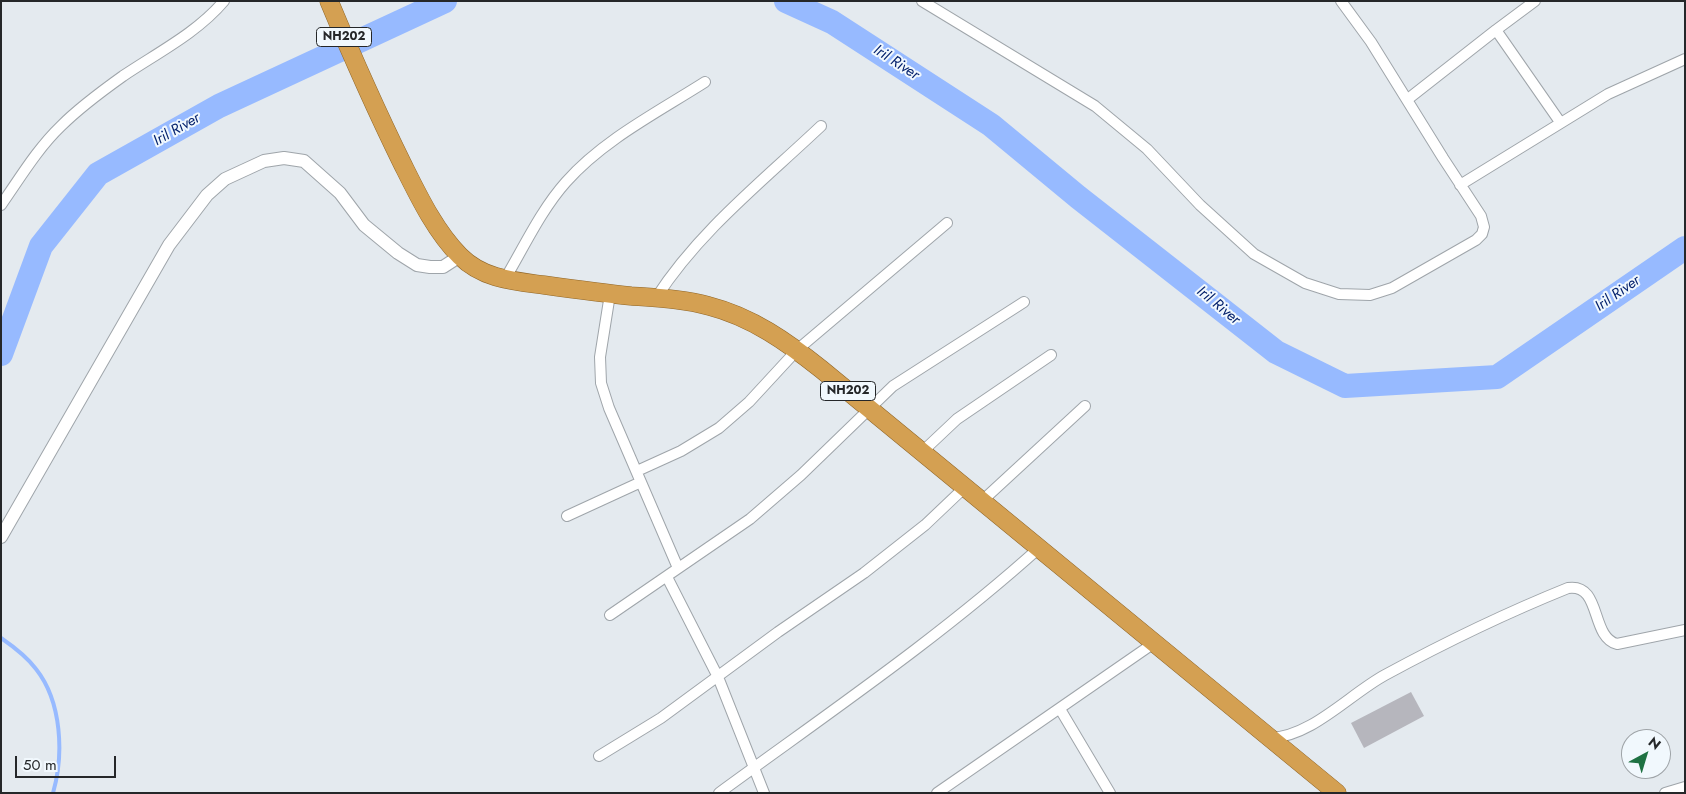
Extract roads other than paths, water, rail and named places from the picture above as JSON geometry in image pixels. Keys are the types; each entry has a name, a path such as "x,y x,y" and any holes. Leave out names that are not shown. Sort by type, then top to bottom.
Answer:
{"highway":[{"name":"NH202","path":"329,1 419,198 460,256 486,274 505,279 710,306 744,318 764,328 797,350 1337,793"}],"street":[{"path":"1,205 34,157 61,126 121,77 193,29 215,12 224,1"},
{"path":"922,1 1095,106 1147,149 1200,205 1254,254 1305,283 1339,294 1370,295 1392,288 1463,249 1482,234 1484,227 1481,216 1408,99 1371,42 1341,1"},
{"path":"1408,99 1535,1"},
{"path":"1496,30 1560,122"},
{"path":"1460,185 1608,94 1685,59"},
{"path":"505,279 548,207 565,183 580,167 619,137 705,82"},
{"path":"656,298 679,264 701,240 821,126"},
{"path":"1,538 169,245 207,195 225,180 264,161 284,158 304,161 322,174 340,193 364,225 398,254 417,265 430,268 443,267 460,256"},
{"path":"636,471 682,451 719,428 749,402 797,350 948,223"},
{"path":"610,294 600,357 600,383 678,568"},
{"path":"610,615 750,519 802,475 868,408 893,386 1024,302"},
{"path":"922,452 957,419 1051,355"},
{"path":"982,501 1085,406"},
{"path":"567,516 642,482"},
{"path":"598,756 661,718 778,632 864,573 926,525 964,487"},
{"path":"719,793 908,655 1006,578 1039,548"},
{"path":"667,577 718,677 764,793"},
{"path":"1269,738 1284,738 1307,727 1383,676 1459,637 1568,588 1578,588 1588,596 1602,633 1611,643 1617,644 1685,630"},
{"path":"937,793 1154,643"},
{"path":"1060,709 1110,793"},
{"path":"1665,793 1685,787"}],"waterway":[{"name":"Iril River","path":"1,354 41,246 98,174 219,106 445,1"},
{"name":"Iril River","path":"786,1 832,22 991,125 1078,197 1276,352 1345,386 1497,377 1685,248"},
{"path":"1,638 20,652 36,669 45,682 51,697 56,713 59,746 59,762 53,793"}]}
